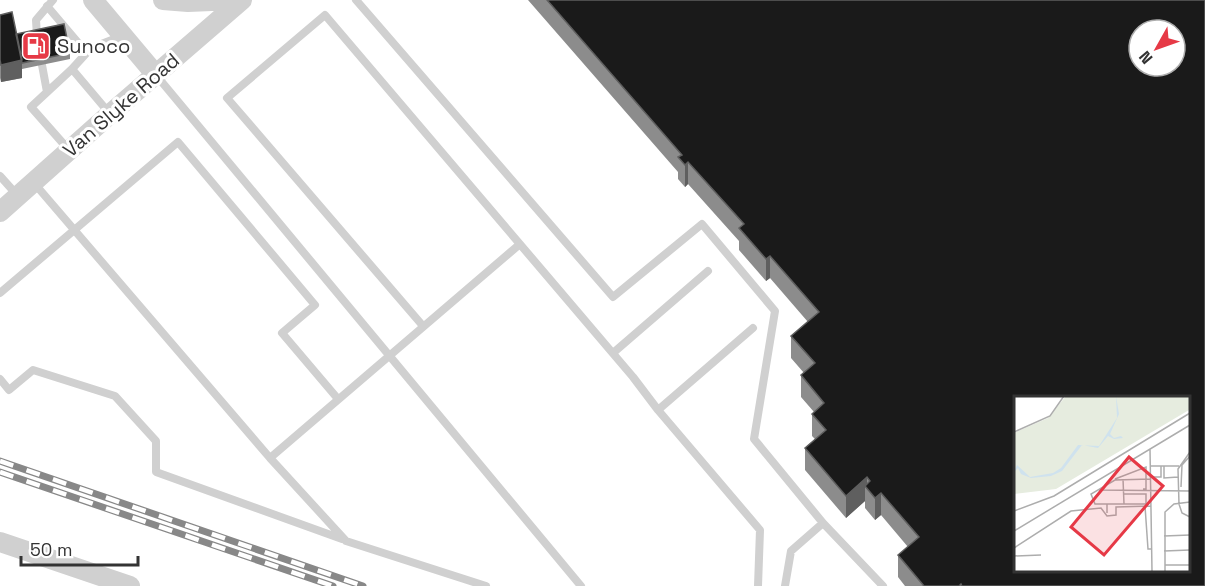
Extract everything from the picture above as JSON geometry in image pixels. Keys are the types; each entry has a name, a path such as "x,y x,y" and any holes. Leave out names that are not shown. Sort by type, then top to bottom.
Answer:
{"street":[{"path":"93,0 156,75"},
{"path":"163,0 188,2 235,0"},
{"name":"Van Slyke Road","path":"0,212 242,0"},
{"path":"5,543 130,586"}],"lane":[{"path":"357,0 613,297 702,224 776,311 754,439 823,523 883,586"},
{"path":"37,36 36,20 50,3 86,52"},
{"path":"423,326 227,98 325,15 613,353 759,530 758,586"},
{"path":"69,150 31,106 72,69 91,48 123,35"},
{"path":"42,65 47,92"},
{"path":"72,69 110,114"},
{"path":"156,75 581,586"},
{"path":"0,293 178,142 315,305 282,333 338,399"},
{"path":"0,176 18,196"},
{"path":"33,182 270,458 346,541"},
{"path":"270,458 520,244"},
{"path":"613,353 708,271"},
{"path":"658,410 753,328"},
{"path":"0,379 9,390 33,370 115,396 156,441 156,472 346,541 486,586"},
{"path":"785,586 791,551 823,523"}],"building":[{"path":"547,0 1205,0 1205,586 962,586 961,584 959,586 924,586 898,555 919,537 881,493 875,498 865,486 870,481 867,477 846,496 805,448 826,430 812,414 824,403 801,375 815,363 791,336 819,312 770,256 766,259 739,228 744,224 688,162 685,165 678,157 682,155"},
{"path":"12,12 22,60 1,65 0,15"},
{"path":"64,24 70,53 22,63 16,34"}],"railway":[{"path":"0,461 363,586"},
{"path":"0,472 333,586"}],"place":[{"name":"Sunoco","path":"36,46"}]}
